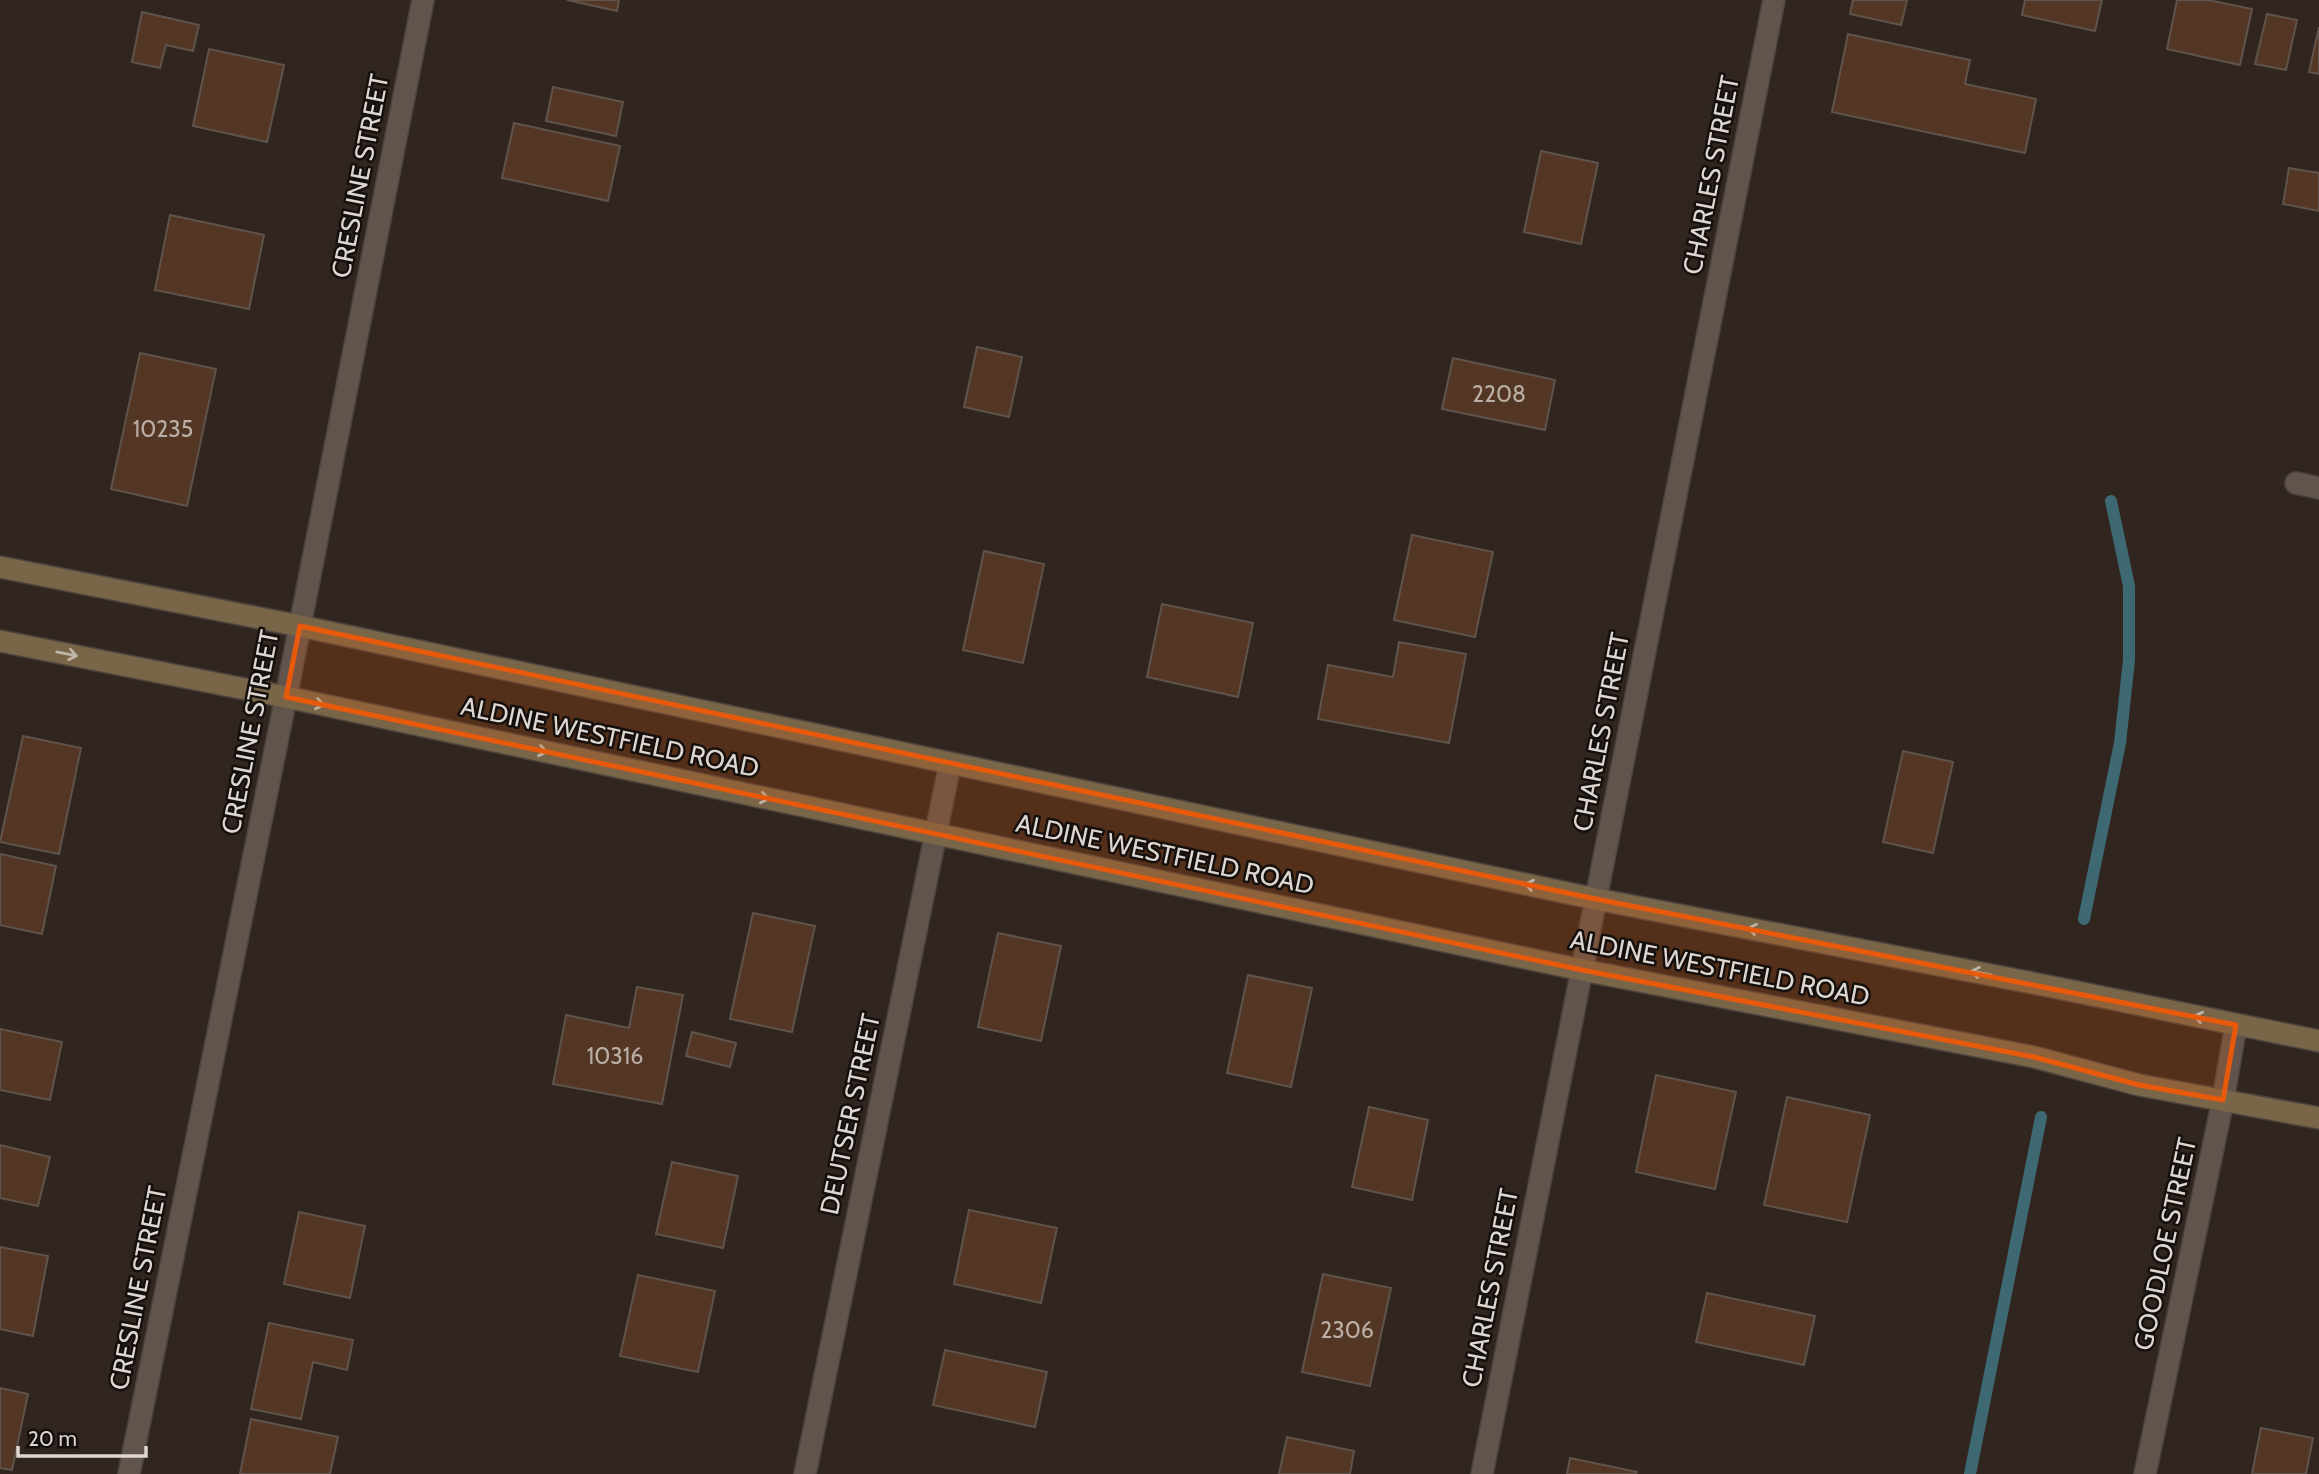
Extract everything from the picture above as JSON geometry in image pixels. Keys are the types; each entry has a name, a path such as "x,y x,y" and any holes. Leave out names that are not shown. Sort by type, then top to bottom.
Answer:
{"main road":[{"name":"ALDINE WESTFIELD ROAD","path":"0,568 300,626 1596,899 2319,1041"},
{"name":"ALDINE WESTFIELD ROAD","path":"0,641 286,697 1583,970 2034,1057 2139,1085 2319,1118"}],"street":[{"name":"CRESLINE STREET","path":"129,1474 423,0"},
{"name":"CHARLES STREET","path":"1482,1474 1774,0"},
{"path":"2296,483 2319,488"},
{"name":"DEUTSER STREET","path":"805,1474 950,764"},
{"name":"GOODLOE STREET","path":"2145,1474 2224,1100 2236,1025"}],"highlighted area":[{"path":"300,626 1596,899 2236,1025 2223,1100 2139,1085 2034,1057 1582,970 286,697"}],"building":[{"path":"567,0 619,0 617,11"},
{"path":"1853,0 1907,0 1901,25 1850,14"},
{"path":"2025,0 2102,0 2095,31 2022,15"},
{"path":"2177,0 2208,0 2252,9 2240,65 2167,49"},
{"path":"142,12 199,25 193,51 166,45 160,68 132,62"},
{"path":"2267,14 2297,20 2286,70 2255,64"},
{"path":"2319,27 2319,74 2309,72"},
{"path":"1848,34 1970,60 1965,84 2036,99 2025,153 1832,112"},
{"path":"209,49 284,65 267,142 193,126"},
{"path":"553,87 623,102 616,136 546,121"},
{"path":"514,123 620,146 608,201 502,178"},
{"path":"1541,151 1598,163 1581,244 1524,232"},
{"path":"2289,168 2319,173 2319,211 2283,204"},
{"path":"170,215 264,235 249,309 155,290"},
{"path":"977,347 1022,357 1009,417 964,407"},
{"path":"140,353 216,369 187,506 111,489"},
{"path":"1453,358 1555,380 1545,430 1442,409"},
{"path":"1412,535 1493,552 1475,637 1394,620"},
{"path":"984,551 1044,564 1023,663 963,650"},
{"path":"1162,604 1253,623 1238,697 1147,677"},
{"path":"1399,642 1466,654 1449,743 1318,719 1328,665 1393,677"},
{"path":"23,736 81,748 59,854 0,842"},
{"path":"1903,751 1953,762 1933,853 1883,842"},
{"path":"0,854 56,866 42,934 0,925"},
{"path":"753,913 815,926 792,1032 730,1019"},
{"path":"998,933 1061,946 1041,1041 978,1027"},
{"path":"1248,975 1312,988 1291,1087 1227,1073"},
{"path":"637,987 683,995 662,1104 553,1084 566,1015 629,1028"},
{"path":"0,1029 62,1042 50,1100 0,1090"},
{"path":"692,1032 736,1043 730,1067 686,1056"},
{"path":"1656,1075 1736,1092 1715,1189 1636,1172"},
{"path":"1787,1097 1870,1115 1847,1222 1764,1205"},
{"path":"1369,1107 1428,1120 1412,1200 1352,1187"},
{"path":"0,1145 50,1157 38,1206 0,1198"},
{"path":"672,1162 738,1176 723,1248 656,1234"},
{"path":"969,1210 1057,1228 1041,1303 954,1284"},
{"path":"299,1212 365,1226 350,1298 284,1284"},
{"path":"0,1247 48,1256 33,1336 0,1329"},
{"path":"1323,1274 1391,1288 1370,1386 1302,1372"},
{"path":"638,1275 715,1291 698,1372 620,1356"},
{"path":"1707,1293 1815,1316 1804,1365 1696,1342"},
{"path":"269,1323 353,1340 347,1370 313,1362 301,1419 251,1409"},
{"path":"945,1350 1047,1372 1035,1427 933,1405"},
{"path":"0,1388 28,1394 12,1470 0,1468"},
{"path":"251,1419 338,1437 330,1474 240,1474"},
{"path":"2261,1428 2313,1438 2306,1474 2252,1474"},
{"path":"1287,1437 1354,1451 1350,1474 1279,1474"},
{"path":"1570,1458 1637,1472 1567,1474"}],"waterway":[{"path":"2084,919 2120,743 2129,660 2129,586 2111,501"},
{"path":"1970,1474 2041,1117"}]}
